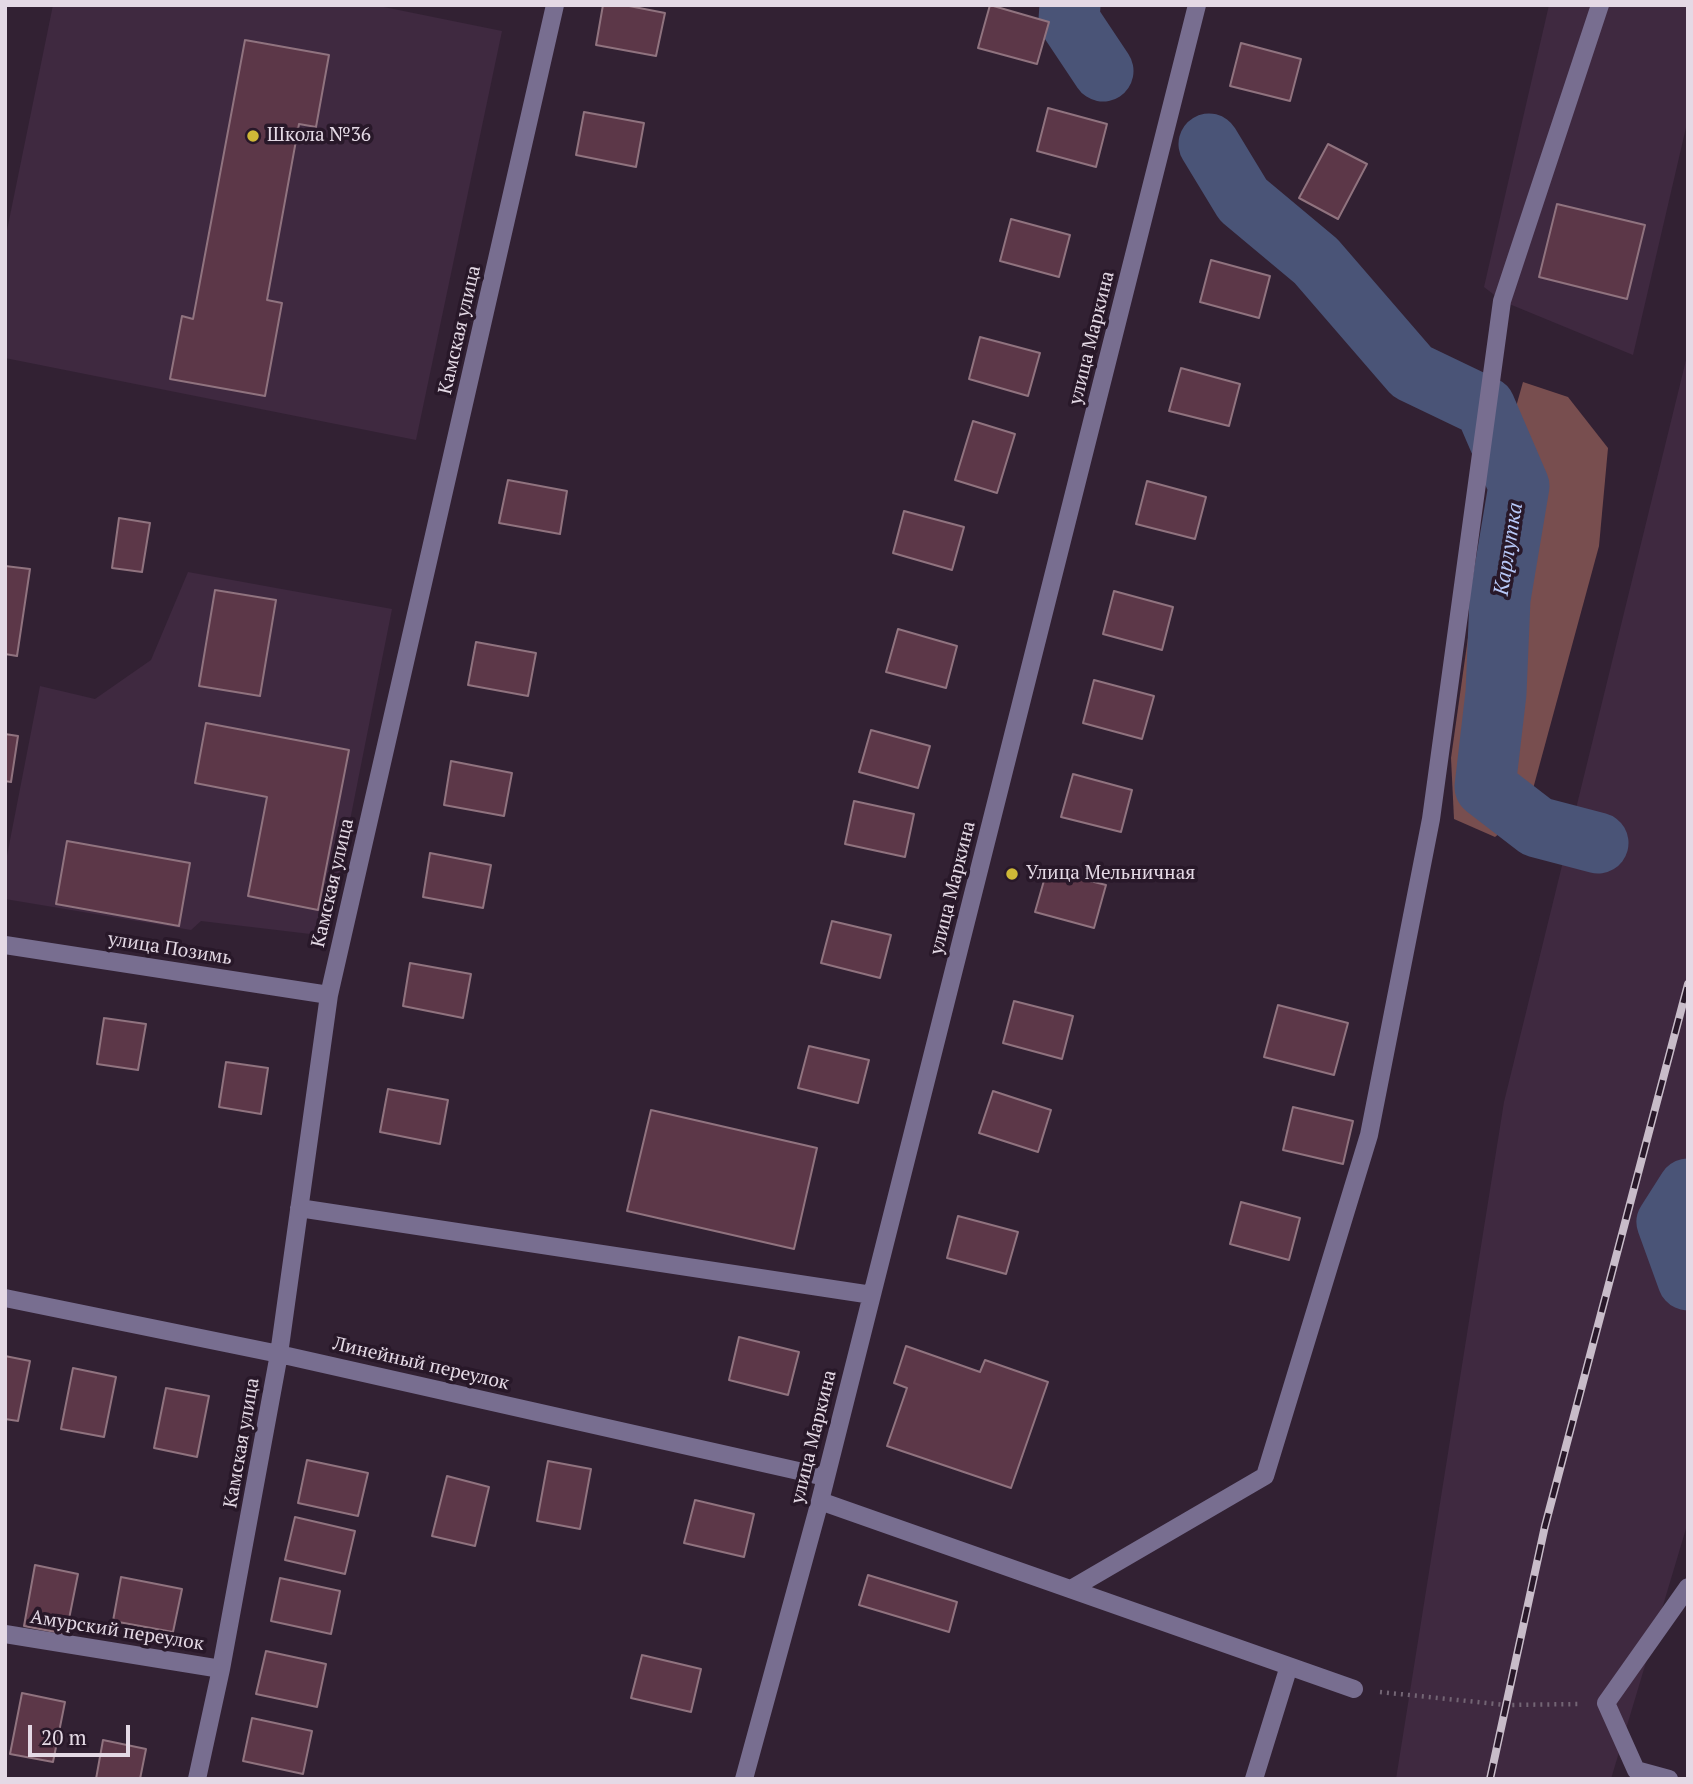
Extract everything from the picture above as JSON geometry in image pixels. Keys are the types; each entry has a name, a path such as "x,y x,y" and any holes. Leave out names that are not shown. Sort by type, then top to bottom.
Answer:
{"street":[{"name":"Камская улица","path":"197,1779 221,1669 279,1354 329,995 555,5"},
{"name":"улица Маркина","path":"744,1779 820,1501 1197,5"},
{"path":"1071,1589 1265,1476 1369,1135 1431,819 1502,301 1600,5"},
{"name":"улица Позимь","path":"5,945 329,995"},
{"path":"299,1208 872,1295"},
{"name":"Линейный переулок","path":"5,1298 279,1354 825,1477"},
{"path":"820,1501 1354,1689"},
{"path":"1669,1779 1635,1774 1606,1703 1688,1587"},
{"name":"Амурский переулок","path":"5,1634 221,1669"},
{"path":"1254,1779 1289,1666"}],"path":[{"path":"1354,1689 1506,1705 1606,1703"}],"shaded area":[{"name":"Школа №36","path":"53,5 374,5 502,31 416,440 5,358 5,240"},
{"path":"1549,5 1688,5 1688,119 1633,355 1502,301 1484,287"},
{"path":"1688,352 1688,1522 1611,1779 1396,1779 1504,1102"},
{"path":"1523,382 1568,397 1608,448 1599,546 1527,811 1495,837 1454,819 1451,758 1485,517"},
{"path":"188,572 392,609 327,936 201,921 191,930 5,899 5,866 40,686 95,699 151,660"}],"building":[{"path":"603,5 624,5 665,13 656,56 596,45"},
{"path":"990,5 1049,22 1037,64 978,48"},
{"path":"245,40 329,55 316,127 299,124 267,300 282,303 265,396 170,379 182,316 193,319"},
{"path":"1241,43 1301,59 1290,101 1230,86"},
{"path":"1048,108 1107,124 1096,167 1037,151"},
{"path":"584,112 644,123 636,167 576,155"},
{"path":"1328,144 1367,164 1338,219 1299,198"},
{"path":"1557,204 1645,225 1627,299 1539,277"},
{"path":"1011,219 1070,235 1059,277 1000,261"},
{"path":"1211,260 1270,276 1259,318 1200,302"},
{"path":"980,337 1040,353 1028,396 969,379"},
{"path":"1181,368 1240,384 1229,426 1169,411"},
{"path":"973,421 1015,434 997,493 955,480"},
{"path":"508,480 567,491 560,534 499,523"},
{"path":"1147,481 1206,497 1195,539 1136,524"},
{"path":"904,511 964,527 952,570 893,553"},
{"path":"119,518 150,523 142,572 112,568"},
{"path":"5,566 30,569 17,656 5,654"},
{"path":"215,590 276,600 260,696 199,686"},
{"path":"1114,591 1173,607 1162,650 1103,634"},
{"path":"898,629 957,646 946,688 886,672"},
{"path":"476,642 536,653 528,696 468,685"},
{"path":"1094,680 1154,696 1142,739 1083,723"},
{"path":"206,723 349,750 318,910 248,896 267,797 195,783"},
{"path":"871,730 930,746 918,788 859,772"},
{"path":"5,734 18,736 11,782 5,781"},
{"path":"451,761 512,773 504,816 444,805"},
{"path":"1073,774 1132,790 1121,832 1061,817"},
{"path":"854,801 914,814 905,857 845,844"},
{"path":"67,841 190,863 179,926 56,904"},
{"path":"430,853 491,865 483,908 423,897"},
{"path":"1047,870 1106,885 1094,928 1035,912"},
{"path":"832,921 891,935 880,978 821,963"},
{"path":"410,963 471,974 463,1018 403,1006"},
{"path":"1014,1001 1073,1016 1062,1059 1003,1043"},
{"path":"1278,1005 1348,1023 1334,1075 1264,1057"},
{"path":"104,1018 146,1024 138,1070 97,1064"},
{"path":"809,1046 869,1060 858,1103 798,1088"},
{"path":"226,1062 268,1068 261,1114 219,1107"},
{"path":"388,1089 448,1100 440,1144 380,1132"},
{"path":"993,1091 1051,1110 1038,1152 979,1133"},
{"path":"1293,1107 1353,1121 1343,1164 1283,1150"},
{"path":"651,1110 817,1148 794,1249 627,1211"},
{"path":"1241,1202 1300,1218 1289,1260 1230,1244"},
{"path":"958,1216 1018,1232 1006,1274 947,1258"},
{"path":"739,1337 799,1352 788,1395 729,1380"},
{"path":"906,1346 980,1372 985,1360 1048,1382 1011,1488 887,1446 907,1388 894,1383"},
{"path":"5,1356 30,1361 18,1421 5,1419"},
{"path":"73,1368 116,1377 104,1437 61,1429"},
{"path":"166,1388 209,1396 197,1457 154,1448"},
{"path":"307,1460 368,1473 358,1516 298,1503"},
{"path":"548,1461 591,1469 580,1529 537,1521"},
{"path":"447,1476 489,1487 475,1546 432,1536"},
{"path":"695,1500 754,1514 744,1557 684,1543"},
{"path":"295,1517 355,1531 345,1574 285,1560"},
{"path":"35,1565 78,1574 66,1634 24,1626"},
{"path":"868,1575 957,1602 949,1632 859,1605"},
{"path":"121,1577 182,1589 173,1632 113,1621"},
{"path":"280,1578 340,1591 331,1634 271,1621"},
{"path":"266,1651 326,1664 317,1707 256,1694"},
{"path":"642,1655 701,1669 691,1712 631,1698"},
{"path":"22,1693 65,1702 53,1762 10,1754"},
{"path":"252,1718 312,1731 303,1774 243,1761"},
{"path":"103,1740 146,1749 140,1779 96,1779"}],"waterway":[{"name":"Карлутка","path":"1070,5 1069,20 1103,71"},
{"name":"Карлутка","path":"1209,144 1243,200 1316,261 1412,372 1485,407 1519,486 1500,599 1496,693 1485,787 1537,827 1598,843"},
{"name":"Карлутка","path":"1688,1189 1667,1222 1688,1280"}],"railway":[{"path":"1490,1779 1545,1526 1688,984"}],"place":[{"name":"Школа №36","path":"253,136"},
{"name":"Улица Мельничная","path":"1012,874"}]}
